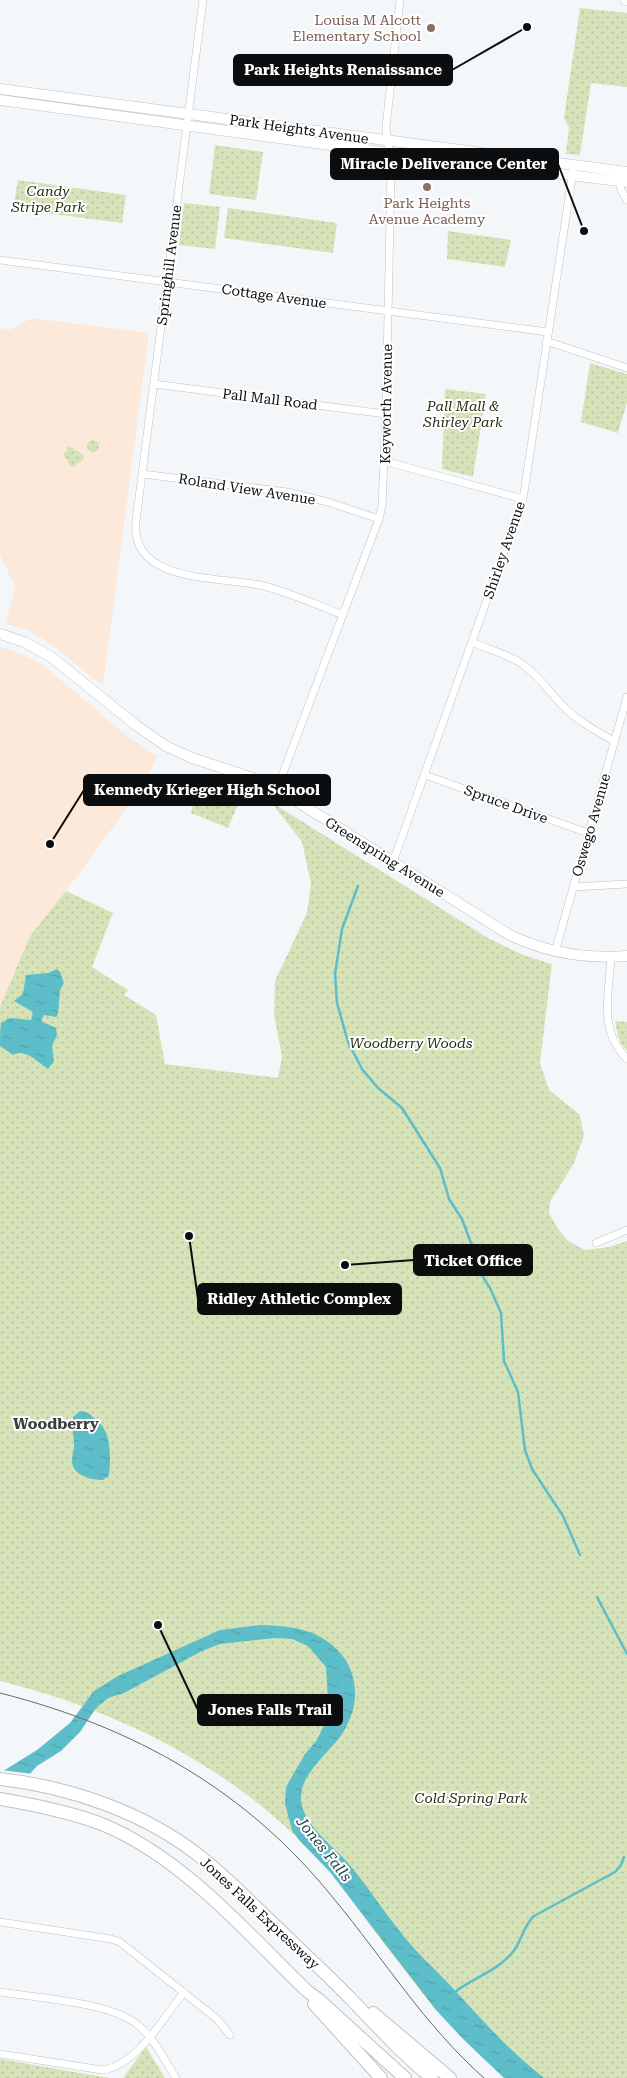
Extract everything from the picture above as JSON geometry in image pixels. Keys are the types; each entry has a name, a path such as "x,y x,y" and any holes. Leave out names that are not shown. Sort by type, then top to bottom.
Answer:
{"highway":[{"name":"Jones Falls Expressway","path":"0,1779 88,1798 141,1820 188,1847 223,1876 351,1998 397,2047 432,2078"},
{"name":"Jones Falls Expressway","path":"0,1799 81,1816 105,1826 158,1855 207,1894 307,1991 404,2078"},
{"path":"307,1991 318,2009 381,2078"},
{"path":"351,1998 370,2011 450,2078"}],"main road":[{"name":"Park Heights Avenue","path":"0,89 389,153 623,177"},
{"name":"Park Heights Avenue","path":"0,100 387,141 573,171"},
{"name":"Greenspring Avenue","path":"0,634 30,644 50,656 137,726 166,746 192,758 250,777 277,789 508,934 537,947 556,952 593,958 627,956"}],"street":[{"name":"Springhill Avenue","path":"203,0 135,537 142,551 164,568 186,574 263,586 343,614"},
{"name":"Keyworth Avenue","path":"277,789 378,519 383,494 390,169 386,127 400,0"},
{"name":"Shirley Avenue","path":"393,862 522,499 573,171"},
{"path":"623,177 627,200"},
{"name":"Cottage Avenue","path":"0,260 548,332"},
{"path":"546,341 627,368"},
{"name":"Pall Mall Road","path":"154,384 386,414"},
{"path":"384,461 522,499"},
{"name":"Roland View Avenue","path":"142,474 307,496 378,519"},
{"path":"472,642 508,656 524,665 540,679 571,713 614,741"},
{"name":"Oswego Avenue","path":"556,952 614,741 625,712 627,697"},
{"name":"Spruce Drive","path":"424,775 588,834"},
{"path":"573,887 627,884"},
{"path":"611,957 608,1024 613,1042 627,1059"},
{"path":"596,1243 627,1230"},
{"path":"0,1922 111,1938 127,1947 184,1992 217,2019 230,2035"},
{"path":"0,1992 110,2010 130,2019 149,2036 176,2078"},
{"path":"0,2054 102,2070 110,2069 130,2058 184,1992"}],"shaded area":[{"path":"32,318 149,333 103,686 48,642 29,631 6,624 15,587 0,555 0,328 9,330"},
{"path":"0,647 22,654 43,665 126,735 157,756 142,788 66,891 30,936 0,1007"}],"green space":[{"path":"580,8 627,13 627,87 591,83 580,155 566,154 569,127 564,118"},
{"path":"215,145 263,152 256,200 209,194"},
{"name":"Candy Stripe Park","path":"18,180 126,195 122,223 13,209"},
{"path":"184,203 220,207 215,249 179,245"},
{"path":"228,208 337,223 333,253 224,238"},
{"path":"448,231 511,240 505,267 447,259"},
{"path":"590,363 627,374 627,402 618,433 581,422"},
{"name":"Pall Mall & Shirley Park","path":"445,389 486,394 473,477 442,469"},
{"path":"93,440 99,446 93,452 87,446"},
{"path":"68,447 74,448 74,450 84,456 84,459 74,467 70,466 67,459 63,456"},
{"path":"197,785 239,802 228,828 191,813"},
{"path":"271,802 488,938 523,955 552,964 540,1063 549,1090 580,1115 584,1136 574,1163 550,1202 549,1213 558,1229 568,1241 585,1250 609,1247 627,1241 627,2078 544,2078 523,2062 476,2014 436,2010 330,1872 296,1837 260,1805 221,1776 180,1751 137,1729 47,1694 0,1681 0,1007 30,936 66,891 113,913 92,967 128,990 124,995 156,1015 165,1064 278,1078 282,1057 274,1015 275,981 307,913 311,883 302,842"},
{"path":"615,1021 627,1022 627,1050 617,1033"},
{"path":"146,2047 165,2078 123,2078"},
{"path":"0,2059 109,2078 0,2078"}],"water":[{"path":"57,969 64,983 60,990 58,1014 56,1017 44,1015 41,1021 56,1028 57,1035 52,1046 54,1061 48,1069 22,1053 13,1055 0,1046 1,1023 10,1018 31,1020 33,1012 14,1001 23,994 26,975 48,973"},
{"path":"80,1411 88,1413 100,1423 107,1436 110,1451 109,1475 103,1480 83,1476 73,1466 73,1417"},
{"name":"Jones Falls","path":"261,1625 295,1628 325,1639 345,1659 353,1678 355,1689 354,1703 347,1725 339,1738 309,1774 304,1784 301,1795 302,1806 309,1822 364,1882 416,1951 506,2044 544,2078 504,2078 463,2039 436,2010 330,1872 299,1840 292,1830 285,1804 286,1787 305,1754 317,1740 326,1721 328,1700 326,1667 308,1646 292,1639 275,1638 220,1644 202,1651 124,1693 108,1698 96,1708 80,1732 61,1751 37,1766 29,1775 0,1773 37,1750 70,1723 94,1691 118,1676 220,1630"}],"pier":[{"path":"0,1770 33,1774 17,1787 0,1792"}],"waterway":[{"path":"358,886 342,929 335,974 337,1003 348,1042 362,1069 378,1088 402,1108 440,1168 449,1199 462,1219 474,1251 476,1266 490,1288 501,1313 504,1361 518,1392 525,1450 532,1469 563,1516 580,1555"},
{"path":"597,1597 627,1654"},
{"path":"455,1992 492,1970 506,1959 512,1953 527,1924 534,1916 615,1872 621,1865 624,1857"}],"tram line":[{"path":"0,1693 49,1707 96,1724 142,1744 185,1768 225,1795 264,1826 300,1860 334,1899 443,2037 484,2078"}],"place":[{"name":"Park Heights Renaissance","path":"527,27"},
{"name":"Louisa M Alcott Elementary School","path":"431,28"},
{"name":"Park Heights Avenue Academy","path":"427,187"},
{"name":"Miracle Deliverance Center","path":"584,231"},
{"name":"Kennedy Krieger High School","path":"50,844"},
{"name":"Ridley Athletic Complex","path":"189,1236"},
{"name":"Ticket Office","path":"345,1265"},
{"name":"Jones Falls Trail","path":"158,1625"}],"district":[{"name":"Woodberry","path":"56,1424"}],"park label":[{"name":"Woodberry Woods","path":"411,1043"},
{"name":"Cold Spring Park","path":"471,1798"}]}
